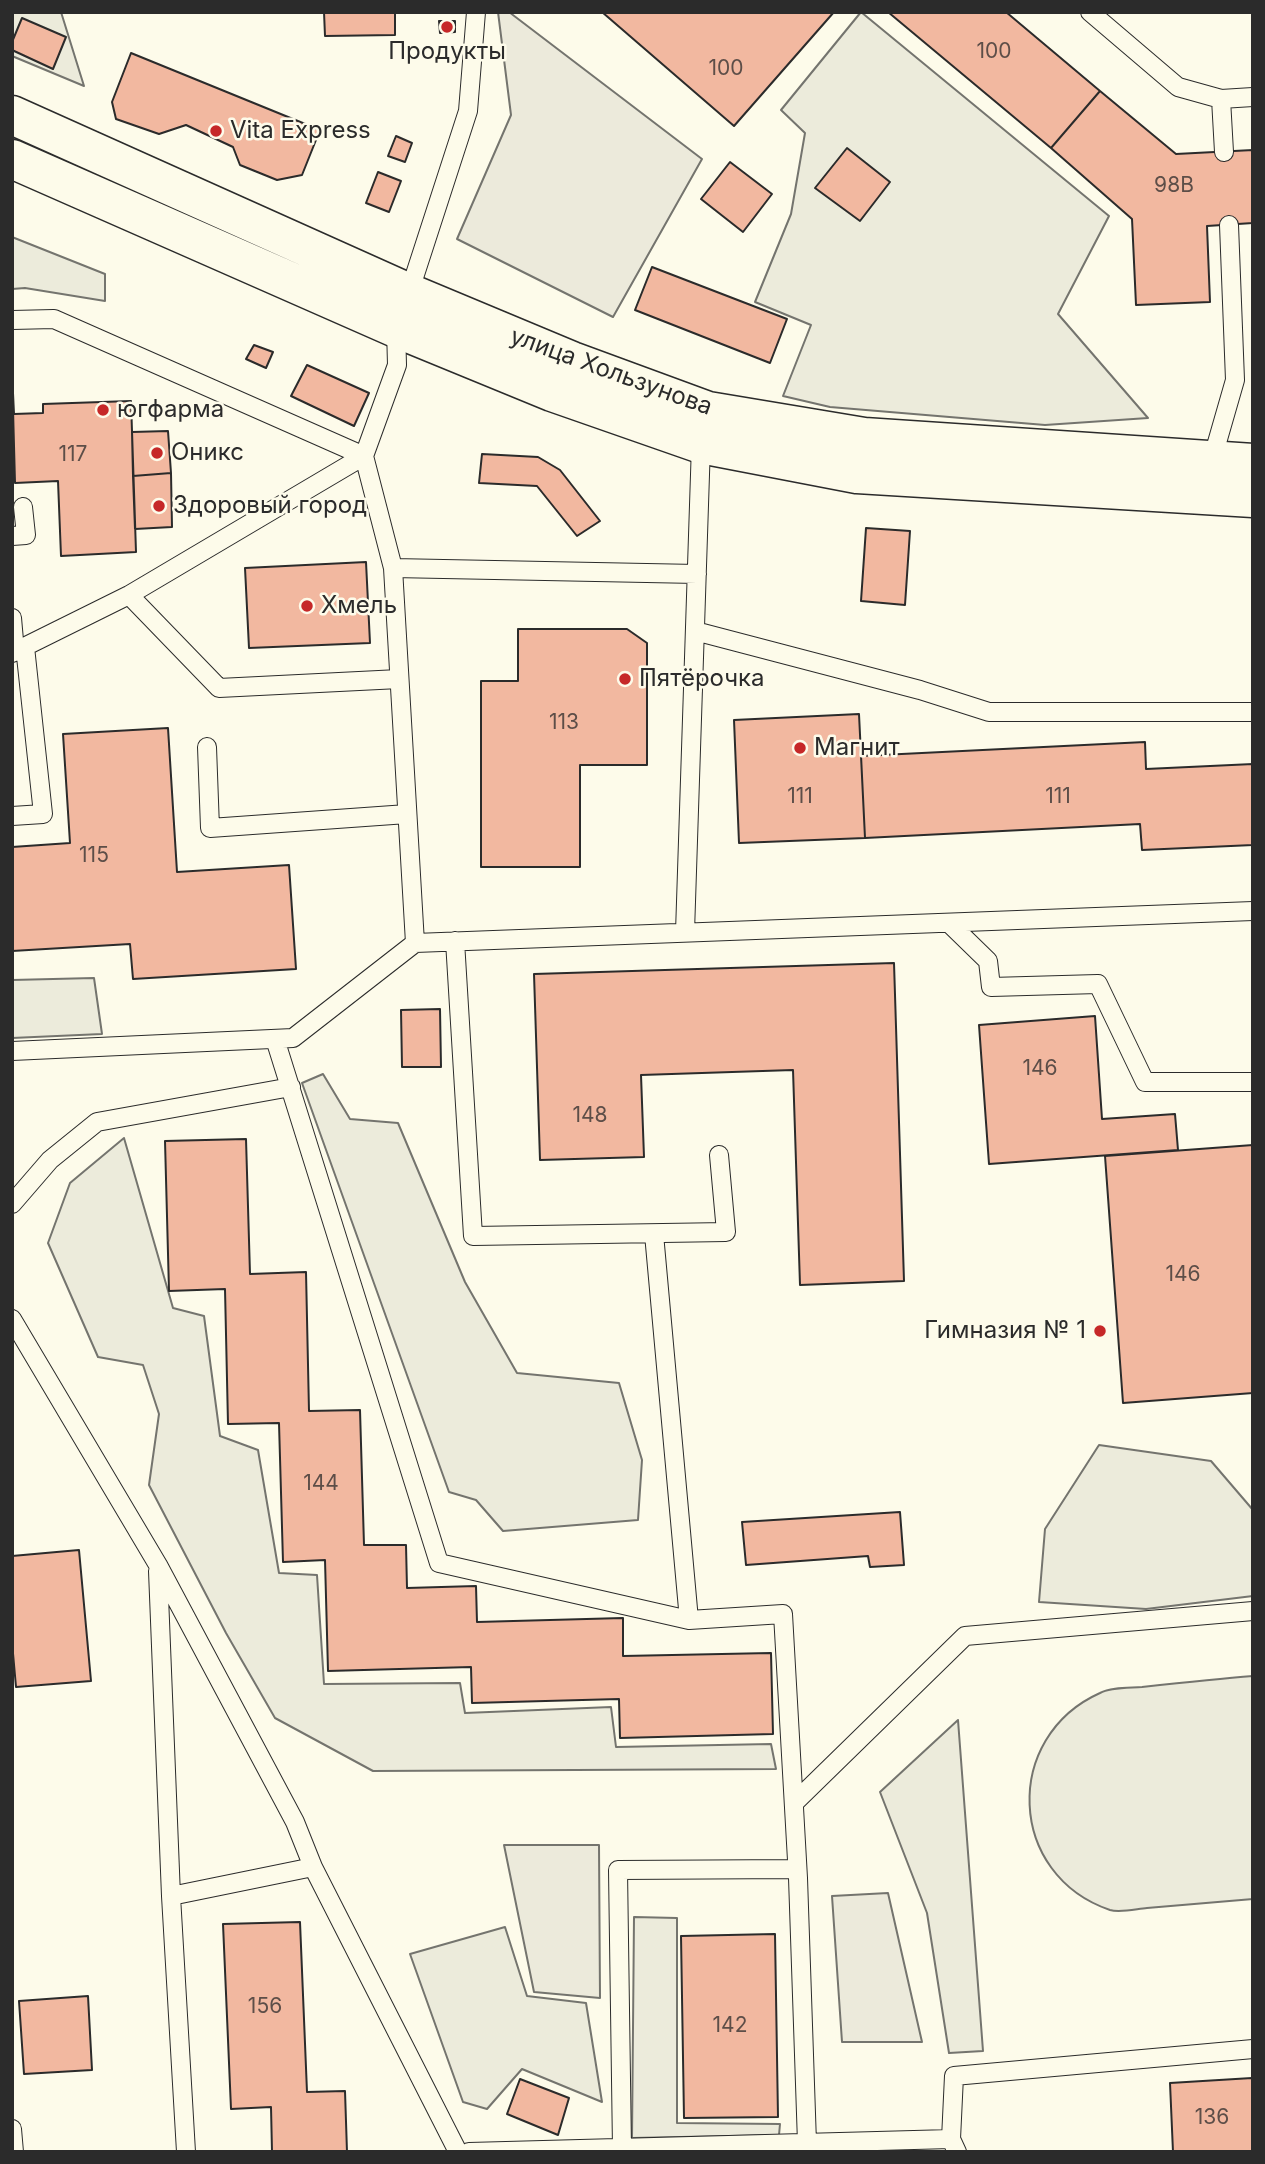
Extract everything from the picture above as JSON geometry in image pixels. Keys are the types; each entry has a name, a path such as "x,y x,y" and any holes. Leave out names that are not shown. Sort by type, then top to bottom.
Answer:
{"main road":[{"name":"улица Хользунова","path":"12,115 409,293 572,361 708,411 863,437 1253,463"},
{"name":"улица Хользунова","path":"12,159 396,328 552,392 701,444 858,474 1253,498"},
{"path":"396,328 409,293"}],"lane":[{"path":"409,293 468,111 477,12"},
{"path":"1090,12 1178,87 1221,99 1253,97"},
{"path":"1221,99 1224,152"},
{"path":"1212,460 1235,380 1229,225"},
{"path":"12,320 54,319 364,456"},
{"path":"396,328 397,365 364,456 393,568 415,943"},
{"path":"685,932 701,444"},
{"path":"17,650 129,595 364,456"},
{"path":"12,536 26,535 23,507"},
{"path":"393,568 697,574"},
{"path":"129,595 219,688 399,679"},
{"path":"12,618 43,814 12,816"},
{"path":"695,631 920,690 989,712 1253,712"},
{"path":"207,747 210,828 407,814"},
{"path":"12,1051 293,1038 415,943 1253,911"},
{"path":"948,923 988,961 991,987 1098,984 1145,1082 1253,1082"},
{"path":"455,942 473,1236 726,1232 719,1155"},
{"path":"275,1039 439,1563 690,1620 783,1614 797,1869 807,2143"},
{"path":"12,1204 50,1160 97,1122 290,1087"},
{"path":"654,1234 690,1620"},
{"path":"12,1319 17,1336 158,1565 295,1822 313,1867 458,2152"},
{"path":"158,1565 186,2152"},
{"path":"794,1804 965,1636 1253,1611"},
{"path":"172,1896 313,1867"},
{"path":"622,2149 618,1870 797,1869"},
{"path":"469,2152 807,2143 954,2145 954,2076 1253,2049"},
{"path":"12,2129 13,2152"}],"shaded area":[{"path":"12,12 61,12 84,86 12,56"},
{"path":"498,12 509,12 702,159 613,317 457,239 511,115"},
{"path":"861,12 1109,216 1058,314 1148,418 1045,425 830,407 783,396 811,325 755,302 791,214 805,133 781,110"},
{"path":"12,237 105,274 105,301 25,288 12,289"},
{"path":"94,978 102,1034 12,1038 12,980"},
{"path":"323,1074 350,1119 398,1123 465,1282 517,1373 619,1383 642,1460 638,1520 503,1531 476,1500 449,1492 302,1083"},
{"path":"124,1138 173,1308 204,1316 220,1436 258,1450 279,1573 317,1575 324,1684 460,1683 465,1713 611,1707 616,1747 771,1744 776,1769 373,1771 275,1718 226,1633 149,1485 159,1414 143,1365 98,1357 48,1243 70,1183"},
{"path":"1099,1445 1211,1461 1253,1510 1253,1596 1146,1609 1039,1602 1045,1529"},
{"path":"1253,1676 1253,1899 1118,1911 1110,1910 1076,1892 1051,1868 1036,1838 1030,1805 1033,1772 1046,1741 1068,1714 1104,1691"},
{"path":"958,1720 983,2051 949,2053 927,1913 880,1792"},
{"path":"504,1845 599,1845 600,1998 534,1992"},
{"path":"888,1893 922,2042 842,2042 832,1896"},
{"path":"634,1917 677,1918 677,2123 780,2124 779,2135 632,2138"},
{"path":"505,1927 527,1996 586,2003 602,2102 522,2069 487,2109 463,2102 410,1954"}],"building":[{"path":"324,12 395,12 395,35 325,36"},
{"path":"602,12 834,12 734,126"},
{"path":"888,12 1006,12 1100,91 1051,148"},
{"path":"22,18 66,37 53,69 12,50 12,42"},
{"name":"Продукты","path":"439,21 455,21 455,32 440,33"},
{"path":"131,53 320,130 302,175 277,180 240,165 233,147 186,125 159,134 116,119 112,102"},
{"path":"1100,91 1176,154 1253,150 1253,223 1207,226 1210,302 1136,305 1132,219 1051,148"},
{"path":"396,136 412,143 405,162 388,156"},
{"path":"847,148 890,182 860,221 815,188"},
{"path":"730,162 772,194 743,232 701,199"},
{"path":"378,172 401,181 389,212 366,203"},
{"path":"652,267 787,319 770,363 635,310"},
{"path":"254,345 273,352 266,368 246,359"},
{"path":"307,365 369,393 354,426 291,396"},
{"path":"12,372 14,414 43,413 43,404 131,401 136,552 61,556 58,481 15,483"},
{"path":"168,431 171,473 133,476 132,432"},
{"path":"482,454 538,457 560,470 600,521 577,536 537,486 479,483"},
{"path":"171,473 172,527 135,529 133,476"},
{"path":"866,528 910,531 905,605 861,601"},
{"name":"Хмель","path":"366,562 370,643 249,648 245,568"},
{"path":"518,629 627,629 647,643 647,765 580,765 580,867 481,867 481,681 518,681"},
{"path":"859,714 865,838 739,843 734,720"},
{"path":"168,728 177,872 289,865 296,969 133,979 130,944 12,951 12,847 70,843 63,734"},
{"path":"1145,742 1146,769 1253,764 1253,845 1142,850 1140,824 865,838 861,756"},
{"path":"894,963 904,1281 800,1285 793,1070 641,1075 644,1157 540,1160 534,974"},
{"path":"440,1009 441,1067 402,1067 401,1010"},
{"path":"1095,1016 1102,1119 1175,1114 1178,1150 989,1164 979,1025"},
{"path":"246,1139 250,1274 306,1272 309,1411 360,1410 364,1545 406,1545 407,1588 476,1586 477,1622 623,1618 623,1656 771,1653 773,1734 620,1738 619,1699 472,1703 471,1667 328,1671 325,1560 283,1562 279,1423 228,1424 225,1289 169,1291 165,1141"},
{"path":"1253,1145 1253,1393 1123,1403 1105,1156"},
{"path":"900,1512 904,1565 870,1567 868,1556 746,1565 742,1522"},
{"path":"79,1550 91,1681 16,1687 12,1642 12,1556"},
{"path":"300,1922 307,2092 345,2091 347,2152 272,2152 271,2107 231,2109 223,1924"},
{"path":"775,1934 778,2117 684,2118 681,1936"},
{"path":"88,1996 92,2070 24,2074 19,2001"},
{"path":"1252,2078 1253,2152 1173,2152 1170,2083"},
{"path":"520,2079 569,2098 558,2135 507,2114"}],"place":[{"name":"Продукты","path":"447,27"},
{"name":"Vita Express","path":"216,131"},
{"name":"югфарма","path":"103,410"},
{"name":"Оникс","path":"157,453"},
{"name":"Здоровый город","path":"159,506"},
{"name":"Хмель","path":"307,606"},
{"name":"Пятёрочка","path":"625,679"},
{"name":"Магнит","path":"800,748"},
{"name":"Гимназия № 1","path":"1100,1331"}]}
